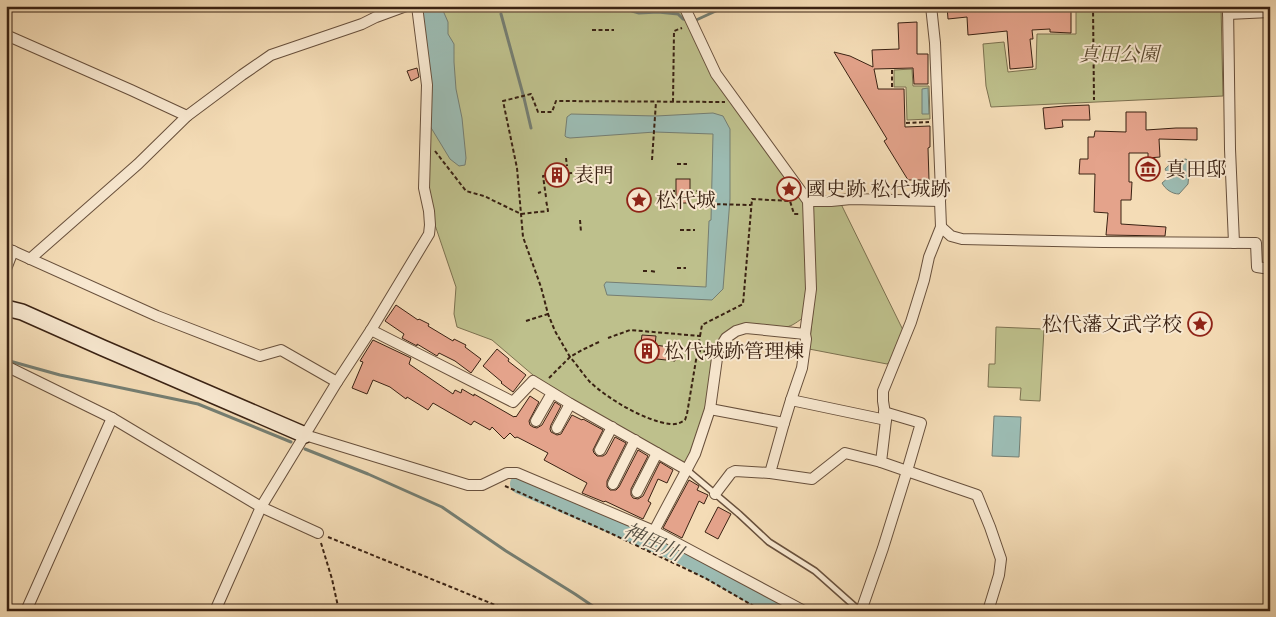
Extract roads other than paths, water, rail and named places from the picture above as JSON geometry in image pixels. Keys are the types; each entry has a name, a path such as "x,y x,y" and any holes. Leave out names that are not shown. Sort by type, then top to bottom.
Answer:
{"street":[{"path":"30,259 138,164 187,116 271,55 362,24 406,6"},
{"path":"215,611 261,507 429,234 429,211 424,188 427,85 417,6"},
{"path":"684,6 716,74 808,201 811,289 804,334 806,339 802,368 770,474"},
{"path":"880,462 885,416 883,391 911,322 941,227 932,6"},
{"path":"1234,243 1230,149 1228,10 1270,12"},
{"path":"6,35 187,116"},
{"path":"808,201 851,199 940,201"},
{"path":"941,227 951,236 962,239 1256,243 1257,267 1270,269"},
{"path":"6,269 10,250 157,316 260,356 281,350 337,382"},
{"path":"6,308 22,312 305,434 468,485 482,485 507,473 517,473 654,531 804,611"},
{"path":"654,531 695,454 710,409 718,351 726,338 736,331 746,328 804,334"},
{"path":"371,330 513,402 533,381 687,470"},
{"path":"6,366 112,418 261,507 318,533"},
{"path":"536,422 552,393"},
{"path":"791,400 921,423 883,548 860,611"},
{"path":"557,428 570,404"},
{"path":"710,409 784,424"},
{"path":"26,611 112,418"},
{"path":"600,450 612,427"},
{"path":"613,484 635,440"},
{"path":"637,492 657,453"},
{"path":"715,494 731,473 735,471 812,479 845,453 880,462 977,496 1001,559 999,575 988,611"}],"lane":[{"path":"687,470 769,542 815,571 860,611"}],"water":[{"path":"420,6 441,6 448,22 448,34 454,44 456,89 462,118 465,165 459,166 450,159 430,126"},
{"path":"928,88 929,114 922,114 922,89"},
{"path":"713,113 723,116 730,129 730,199 723,289 712,300 607,295 604,285 606,282 706,287 709,221 711,220 713,134 655,132 570,138 565,136 567,117 571,114 656,116"},
{"path":"1186,159 1190,162 1188,184 1179,194 1174,193 1162,183 1168,177 1165,169 1175,162"},
{"path":"994,416 1021,417 1019,457 992,456"}],"waterway":[{"path":"623,6 639,13 678,14 683,19 688,20"},
{"path":"694,21 718,10"},
{"path":"501,14 531,128"},
{"path":"6,360 60,375 198,404 291,442"},
{"path":"305,449 368,474 442,507 506,551 600,611"},
{"name":"神田川","path":"520,484 680,553 782,611"}],"place":[{"name":"真田邸","path":"1148,169"},
{"name":"表門","path":"557,175"},
{"name":"國史跡 松代城跡","path":"789,189"},
{"name":"松代城","path":"639,200"},
{"name":"松代藩文武学校","path":"1200,324"},
{"name":"松代城跡管理棟","path":"647,351"}],"park label":[{"name":"真田公園","path":"1119,54"}]}
